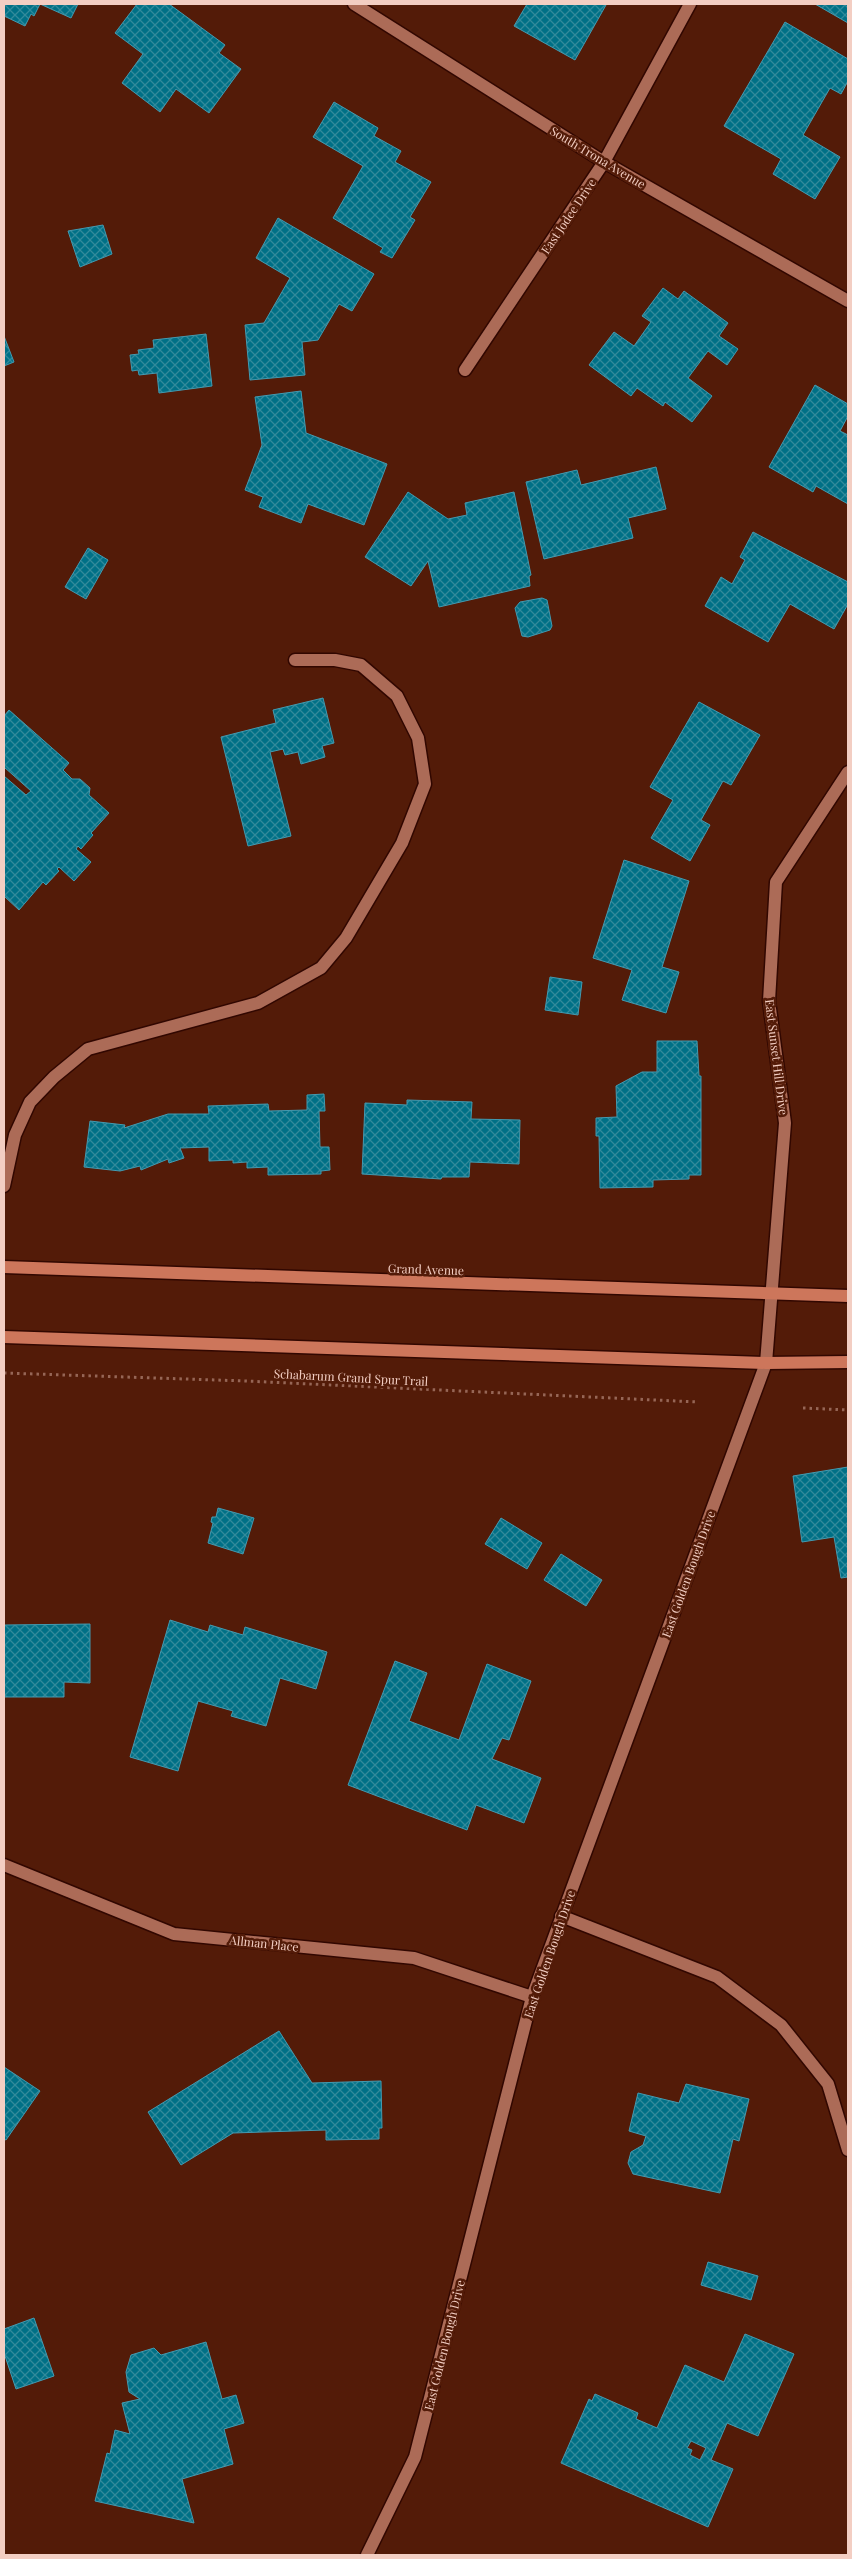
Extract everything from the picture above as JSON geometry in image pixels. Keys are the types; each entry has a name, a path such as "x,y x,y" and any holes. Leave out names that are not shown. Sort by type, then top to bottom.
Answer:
{"main road":[{"name":"Grand Avenue","path":"4,1267 771,1296 848,1296"},
{"path":"4,1337 766,1363 848,1362"}],"street":[{"name":"South Trona Avenue","path":"354,4 604,162 848,301"},
{"name":"East Jodee Drive","path":"466,370 604,162 690,4"},
{"path":"4,1186 15,1135 30,1102 54,1077 88,1049 258,1004 321,968 346,938 402,843 425,784 418,738 397,696 361,665 335,660 296,660"},
{"name":"East Sunset Hill Drive","path":"766,1363 785,1123 769,1001 776,882 848,772"},
{"name":"East Golden Bough Drive","path":"367,2555 415,2457 532,1997 560,1916 766,1363"},
{"name":"Allman Place","path":"4,1865 174,1934 414,1958 532,1997"},
{"path":"560,1916 717,1977 781,2025 828,2084 848,2150"}],"path":[{"name":"Schabarum Grand Spur Trail","path":"4,1373 256,1381 698,1402"},
{"path":"803,1408 848,1410"}],"building":[{"path":"4,4 40,4 34,16 31,14 25,26 4,16"},
{"path":"40,4 78,4 71,18"},
{"path":"137,4 169,4 225,45 219,53 241,69 209,113 176,89 160,112 122,83 143,54 115,33"},
{"path":"527,4 606,5 575,60 514,26"},
{"path":"815,4 848,4 848,23"},
{"path":"785,22 848,59 848,81 841,94 830,88 803,135 840,157 815,199 773,174 781,159 724,126"},
{"path":"334,102 378,128 374,136 401,151 395,162 431,182 410,217 415,220 392,258 380,252 383,248 333,218 363,166 313,137"},
{"path":"278,218 374,274 352,311 339,304 318,340 302,342 305,375 250,380 245,325 264,323 290,278 256,258"},
{"path":"103,225 112,254 80,267 68,231"},
{"path":"663,288 678,299 684,291 728,323 719,336 738,349 727,365 708,351 688,378 712,396 692,422 665,402 663,406 637,388 631,396 589,365 614,332 634,346 651,322 642,316"},
{"path":"206,334 212,386 159,393 157,373 139,375 138,370 132,371 130,355 139,354 138,350 154,348 153,340"},
{"path":"4,336 14,362 4,366"},
{"path":"815,385 848,404 848,416 840,431 848,435 848,504 816,486 813,492 769,467"},
{"path":"301,391 306,433 387,464 364,525 308,504 301,523 259,507 263,497 245,490 262,445 255,397"},
{"path":"656,467 666,509 628,518 633,538 544,559 526,482 577,470 581,485"},
{"path":"408,492 448,519 467,515 465,503 514,492 531,575 529,576 530,586 439,607 428,561 411,586 365,557"},
{"path":"753,532 848,582 848,604 834,629 790,604 768,642 705,606 721,577 732,584 745,560 740,557"},
{"path":"88,548 108,560 86,599 65,587"},
{"path":"542,598 547,600 552,626 550,630 528,637 522,636 515,608 520,602"},
{"path":"323,698 334,743 322,746 325,757 301,764 298,752 285,755 283,749 270,752 291,836 248,846 221,737 276,723 273,710"},
{"path":"699,702 760,735 731,785 723,781 701,820 710,825 690,861 651,838 673,800 650,787"},
{"path":"9,710 69,763 63,770 72,779 80,779 90,788 89,795 109,813 91,833 93,835 81,849 78,846 76,849 91,862 74,881 59,867 57,869 59,871 46,885 43,882 19,910 4,896 4,776 26,795 31,791 4,767 4,716"},
{"path":"624,860 689,881 662,967 679,972 666,1013 622,1000 632,970 593,958"},
{"path":"550,977 582,982 578,1015 545,1010"},
{"path":"657,1041 697,1041 699,1076 701,1076 701,1175 689,1175 689,1179 653,1180 653,1187 600,1188 599,1136 596,1136 596,1118 617,1117 616,1086 642,1072 657,1072"},
{"path":"324,1094 325,1111 319,1111 320,1147 329,1147 330,1170 321,1171 321,1174 268,1175 268,1167 247,1168 247,1162 233,1163 233,1160 209,1161 209,1147 180,1148 184,1158 169,1163 168,1159 141,1170 140,1166 120,1171 84,1167 90,1121 125,1125 124,1128 168,1114 209,1114 208,1106 268,1104 269,1111 307,1110 307,1095"},
{"path":"407,1100 472,1102 471,1119 520,1120 519,1164 470,1162 469,1177 442,1177 441,1179 362,1174 365,1103 407,1105"},
{"path":"848,1467 848,1577 841,1578 834,1537 802,1542 793,1476"},
{"path":"218,1508 254,1518 243,1554 208,1543 213,1523 211,1522 212,1517 216,1517"},
{"path":"501,1518 542,1543 527,1569 485,1544"},
{"path":"561,1554 602,1580 586,1606 544,1580"},
{"path":"170,1620 208,1632 210,1625 243,1635 245,1627 327,1652 316,1689 280,1678 266,1726 231,1716 233,1711 198,1701 178,1771 130,1757"},
{"path":"90,1624 90,1683 64,1682 64,1697 4,1697 4,1625"},
{"path":"395,1661 427,1673 409,1721 459,1740 487,1664 531,1681 509,1740 502,1738 492,1759 541,1778 524,1823 476,1805 467,1830 348,1785"},
{"path":"279,2031 312,2083 381,2081 382,2128 379,2128 379,2139 326,2140 326,2130 233,2133 181,2165 148,2112"},
{"path":"4,2067 40,2091 6,2140 4,2139"},
{"path":"686,2084 749,2099 739,2141 733,2139 720,2193 633,2174 628,2163 631,2152 643,2145 646,2136 629,2131 638,2093 679,2103"},
{"path":"708,2262 758,2276 751,2300 701,2285"},
{"path":"34,2318 54,2376 16,2389 4,2353 4,2329"},
{"path":"745,2334 794,2354 758,2436 727,2423 711,2460 733,2469 708,2527 561,2463 589,2399 592,2401 595,2394 638,2413 636,2419 657,2428 685,2365 724,2382","holes":["691,2441 706,2448 700,2460 690,2455 692,2450 687,2448"]},
{"path":"206,2342 222,2399 236,2395 244,2423 224,2429 233,2464 182,2479 194,2523 95,2501 107,2453 110,2454 115,2430 130,2434 122,2403 140,2399 129,2392 126,2372 131,2355 154,2348 161,2355"}]}
